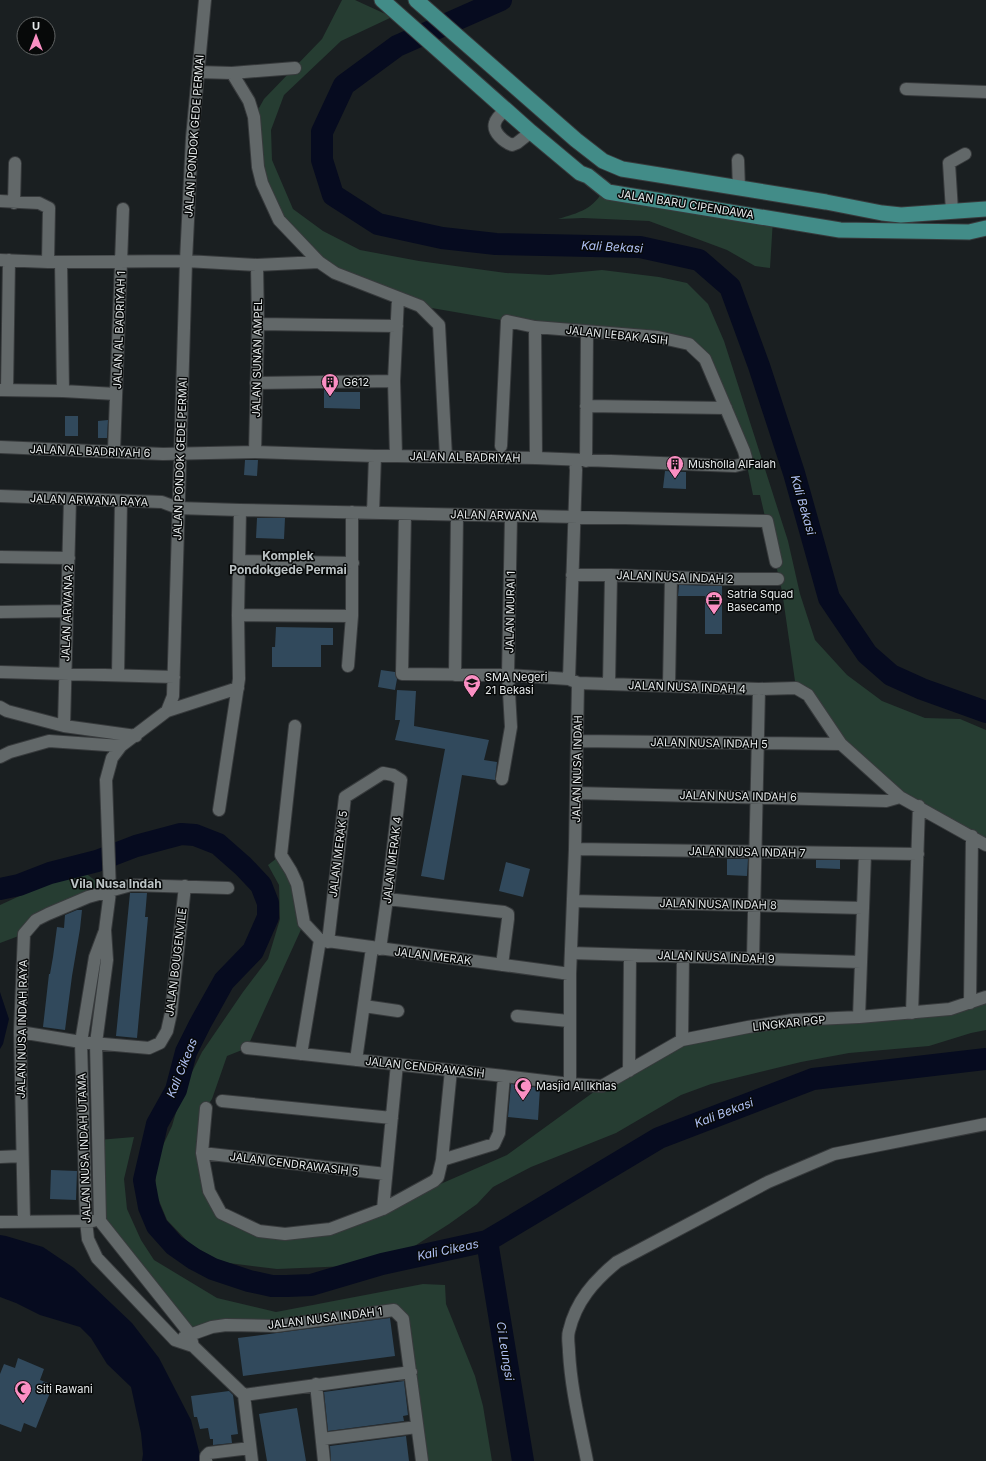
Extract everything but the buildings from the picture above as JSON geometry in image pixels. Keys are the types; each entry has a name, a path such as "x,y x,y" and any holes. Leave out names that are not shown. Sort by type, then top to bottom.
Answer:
{"main road":[{"name":"JALAN BARU CIPENDAWA","path":"382,0 531,132 580,173 588,176 608,192 840,230 969,232 986,228"},
{"path":"416,0 576,140 603,162 622,169 882,213 901,215 986,209"},
{"path":"773,219 776,194"}],"street":[{"name":"JALAN PONDOK GEDE PERMAI","path":"167,711 173,696 174,677 186,262 192,138 205,0"},
{"path":"198,72 232,73 295,68"},
{"path":"232,73 249,101 254,117 258,167 262,183 279,220 319,262 335,273 420,306 439,325 446,456"},
{"path":"906,89 986,92"},
{"path":"506,110 497,119 494,126 495,130 505,141 512,145 531,132"},
{"path":"952,211 949,162 965,154"},
{"path":"738,160 739,189"},
{"path":"14,203 15,163"},
{"path":"0,201 14,203 39,203 49,208 48,262"},
{"name":"JALAN AL BADRIYAH 1","path":"114,451 123,209"},
{"path":"116,394 3,390 5,260 48,262 186,262 257,265 319,262"},
{"path":"61,262 63,391"},
{"name":"JALAN SUNAN AMPEL","path":"256,452 258,324 257,265"},
{"path":"396,456 394,381 398,298"},
{"name":"JALAN LEBAK ASIH","path":"501,446 507,321 535,327 658,337 689,344 705,359 746,458"},
{"path":"258,324 397,326"},
{"path":"535,327 536,458"},
{"name":"JALAN NUSA INDAH","path":"570,1084 569,1021 576,848 577,741 573,681 572,575 576,470 580,461 586,406 587,332"},
{"path":"256,383 394,381"},
{"path":"586,406 726,408"},
{"name":"JALAN AL BADRIYAH 6","path":"0,447 163,454 180,453"},
{"name":"JALAN AL BADRIYAH","path":"180,453 256,452 375,456 536,458 580,461 735,466 743,464 746,458"},
{"path":"373,513 375,456"},
{"name":"JALAN ARWANA RAYA","path":"0,496 162,502 178,508"},
{"name":"JALAN ARWANA 2","path":"64,726 70,499"},
{"path":"118,675 121,501"},
{"name":"JALAN ARWANA","path":"178,508 767,521 776,562"},
{"path":"219,810 239,679 238,614 240,510"},
{"path":"348,666 352,616 352,512"},
{"name":"JALAN NUSA INDAH 4","path":"405,514 402,674 508,675 609,684 759,689 796,688 808,695 841,744"},
{"path":"455,675 457,514"},
{"name":"JALAN MURAI 1","path":"502,779 511,727 508,675 511,516"},
{"path":"0,557 69,558"},
{"path":"239,561 353,563"},
{"name":"JALAN NUSA INDAH 2","path":"572,575 611,575 723,580 778,579"},
{"path":"609,684 611,575"},
{"path":"669,685 671,577"},
{"path":"0,612 67,611"},
{"path":"238,614 352,616"},
{"path":"0,672 174,677"},
{"path":"228,888 131,885 110,887 106,780 112,758 121,746 167,711 238,688"},
{"path":"753,958 759,689"},
{"path":"4,709 64,726 136,736"},
{"path":"295,726 281,855 297,884 304,923 324,941 301,1054"},
{"path":"0,757 10,752 49,741 121,746"},
{"name":"JALAN NUSA INDAH 5","path":"577,741 841,744"},
{"path":"841,744 900,797 919,806 986,844"},
{"name":"JALAN MERAK 5","path":"324,941 345,797 383,773 393,775"},
{"name":"JALAN MERAK 4","path":"356,1060 364,1006 388,899 401,780 393,775"},
{"name":"JALAN NUSA INDAH 6","path":"576,793 756,796 886,801 900,797"},
{"path":"912,1013 919,806"},
{"path":"970,1003 972,836"},
{"name":"JALAN NUSA INDAH 7","path":"576,848 918,854"},
{"path":"859,1017 865,854"},
{"name":"JALAN BOUGENVILE","path":"20,1032 81,1042 149,1048 160,1043 167,1032 171,1013 185,886"},
{"name":"JALAN NUSA INDAH UTAMA","path":"110,887 105,930 107,960 96,1043 100,1221 192,1340 244,1394"},
{"name":"JALAN NUSA INDAH RAYA","path":"24,1221 20,1032 24,934 36,920 110,887"},
{"path":"388,899 504,912 508,914 502,965"},
{"name":"JALAN NUSA INDAH 8","path":"573,900 863,908"},
{"name":"JALAN NUSA INDAH UTAMA","path":"105,930 95,957 81,1042 86,1221 88,1239 97,1258 175,1340"},
{"name":"JALAN MERAK","path":"324,941 570,974"},
{"name":"JALAN NUSA INDAH 9","path":"571,953 861,962"},
{"path":"629,1071 630,955"},
{"path":"682,1040 683,956"},
{"name":"LINGKAR PGP","path":"602,1086 682,1040 793,1020 859,1017 950,1009 986,997"},
{"path":"364,1006 398,1011"},
{"path":"518,1016 569,1021"},
{"name":"JALAN CENDRAWASIH","path":"247,1048 570,1084 602,1086"},
{"path":"383,1209 397,1064"},
{"path":"206,1108 202,1153 209,1191 221,1213 259,1231 285,1234 330,1229 383,1209 434,1181 438,1177 442,1160 452,1070"},
{"path":"442,1160 486,1148 494,1144 499,1133 504,1076"},
{"path":"222,1101 392,1118"},
{"path":"587,1461 571,1373 568,1333 575,1312 591,1286 600,1275 617,1262 768,1182 834,1154 986,1124"},
{"name":"JALAN CENDRAWASIH 5","path":"202,1153 386,1174"},
{"path":"0,1157 22,1156"},
{"path":"0,1222 100,1221"},
{"name":"JALAN NUSA INDAH 1","path":"175,1340 192,1340 212,1327 226,1325 276,1326 394,1310 403,1319 422,1461"},
{"path":"252,1461 244,1394 411,1372"},
{"path":"316,1384 324,1461"},
{"path":"322,1439 417,1427"},
{"path":"206,1461 206,1456 209,1453 250,1448"}],"green space":[{"path":"342,0 355,0 392,17 341,41 284,95 271,130 272,160 293,209 323,231 360,250 419,261 506,273 549,275 602,270 659,277 687,283 708,304 724,341 788,541 800,594 815,640 847,675 882,701 925,718 960,719 986,730 986,845 900,797 841,744 796,688 782,591 760,495 753,495 744,451 705,359 689,344 507,321 420,306 335,273 279,220 262,183 254,117 264,99 322,39"},
{"path":"604,188 773,219 770,268 755,266 727,250 649,221 583,218 558,219 579,212 591,205 596,201"},
{"path":"281,855 304,923 247,1048 227,1056 212,1099 206,1108 202,1153 221,1213 259,1231 330,1229 383,1209 507,1155 602,1086 682,1040 859,1017 986,997 986,1030 929,1046 849,1053 801,1062 711,1084 681,1095 616,1133 531,1167 493,1187 477,1204 402,1254 375,1262 349,1266 277,1269 221,1262 190,1244 167,1220 155,1191 157,1158 172,1126 182,1092 202,1052 243,992 268,959 280,919 279,885 268,865"},
{"path":"84,872 110,892 48,914 24,934 0,943 0,905 48,883"},
{"path":"134,1137 124,1179 127,1209 141,1240 154,1260 217,1298 276,1312 423,1284 445,1285 446,1304 475,1376 483,1406 492,1461 422,1461 403,1319 394,1310 190,1334 100,1221 98,1140"}],"water":[{"path":"0,992 9,1019 3,1044 0,1049"},
{"path":"0,1235 43,1247 74,1268 132,1323 159,1358 191,1420 201,1459 200,1461 142,1461 143,1454 141,1433 131,1387 107,1364 91,1338 80,1327 40,1315 0,1297"}],"waterway":[{"name":"Kali Bekasi","path":"501,0 397,46 344,85 322,132 322,160 333,195 378,224 442,238 496,244 640,247 699,260 730,287 759,366 794,473 829,598 867,654 891,675 922,689 986,712"},
{"name":"Kali Cikeas","path":"0,889 19,885 50,873 97,861 136,846 181,834 195,835 218,844 243,866 261,885 268,903 268,917 253,951 224,981 186,1052 176,1090 157,1124 144,1180 149,1207 157,1226 174,1245 194,1259 213,1269 249,1281 272,1286 311,1285 382,1264 487,1241 659,1138 813,1079 986,1059"},
{"name":"Ci Leungsi","path":"487,1241 523,1461"}],"place":[{"name":"G612","path":"330,397"},
{"name":"Musholla AlFalah","path":"675,479"},
{"name":"Satria Squad Basecamp","path":"714,615"},
{"name":"SMA Negeri 21 Bekasi","path":"472,698"},
{"name":"Masjid Al Ikhlas","path":"523,1101"},
{"name":"Siti Rawani","path":"23,1404"}],"district":[{"name":"Komplek Pondokgede Permai","path":"288,563"},
{"name":"Vila Nusa Indah","path":"116,884"}]}
